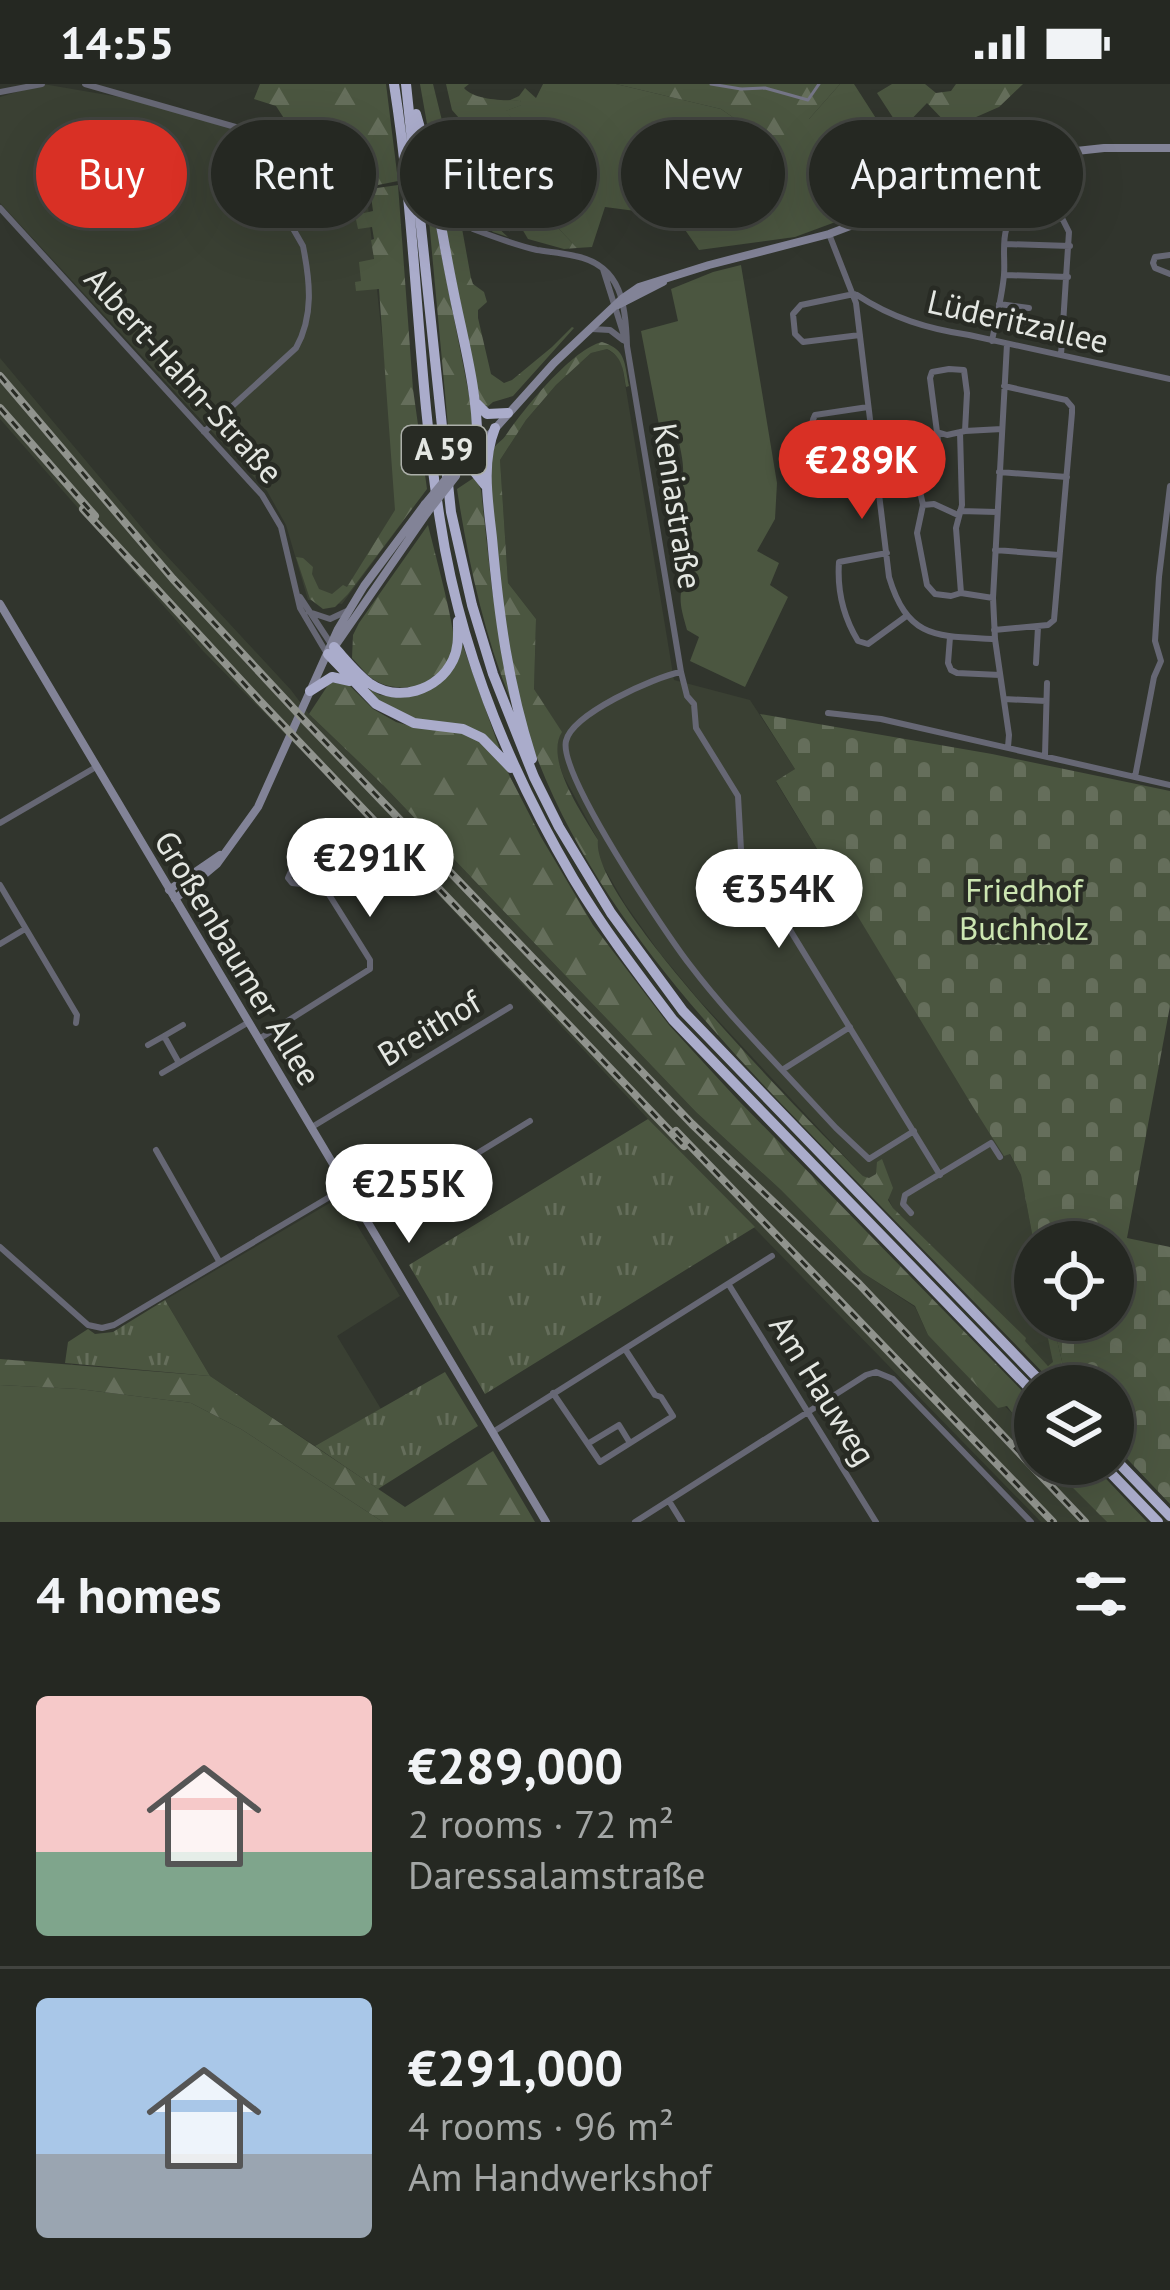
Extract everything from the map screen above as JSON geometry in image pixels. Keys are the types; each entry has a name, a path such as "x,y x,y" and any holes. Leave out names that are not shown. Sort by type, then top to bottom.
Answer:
{"highway":[{"name":"A 59","path":"394,84 422,387 440,521 459,611 480,679 523,783 574,879 674,1020 1014,1372"},
{"name":"A 59","path":"407,84 452,512 493,674 546,802 611,913 683,1011 1025,1365"},
{"path":"407,84 425,146 473,400 477,447"},
{"path":"473,400 487,414 508,413"},
{"path":"495,428 487,453 487,488 496,590 509,677 546,802"},
{"path":"458,470 473,470 487,488"},
{"path":"331,649 382,690 416,692 436,680 453,660 459,611"},
{"path":"331,649 352,682 376,704 414,723 463,729 482,738 523,783"},
{"path":"310,691 332,677 352,682"},
{"path":"1134,1479 1170,1516"},
{"path":"1122,1485 1158,1522"}],"main road":[{"path":"172,895 208,874 258,807 350,609 426,508 508,413 589,329 639,287 829,234 1017,163 1104,148 1170,148"},
{"path":"331,649 426,508"},
{"name":"Großenbaumer Allee","path":"0,604 546,1522"}],"street":[{"path":"0,92 42,84"},
{"path":"85,84 211,120"},
{"name":"Albert-Hahn-Straße","path":"0,208 248,478 272,511 307,623 331,649"},
{"path":"992,341 1009,220 1037,210 1064,220 1069,232 1061,355"},
{"path":"204,432 296,348 304,334 310,312 307,265 293,228"},
{"name":"Keniastraße","path":"472,229 528,248 589,259 613,278 681,672 694,704 696,728 740,802 742,850 940,1174"},
{"path":"829,234 854,294 889,577 905,616 926,630 950,637 994,635 1048,626 1054,620 1070,403 1004,386"},
{"path":"1005,244 1070,246"},
{"path":"1170,255 1159,254 1153,263 1170,274"},
{"path":"1004,275 1068,277"},
{"path":"854,294 801,305 793,314 795,334 803,342 860,335"},
{"name":"Lüderitzallee","path":"854,294 910,322 1170,379"},
{"path":"999,304 1029,308"},
{"path":"589,329 610,330 627,346"},
{"path":"1007,344 993,598 1008,747"},
{"path":"939,449 930,378 932,372 964,370 967,393 956,528 961,593"},
{"path":"868,406 815,415 810,428 825,486 877,482"},
{"path":"937,432 1002,429"},
{"path":"913,460 923,506 917,532 927,585 935,594 993,598"},
{"path":"999,472 1067,477"},
{"path":"1135,777 1154,677 1165,662 1155,641 1170,486"},
{"path":"923,506 934,504 959,513 997,512"},
{"path":"994,550 1059,555"},
{"path":"887,553 839,562 848,622 858,641 868,644 905,616"},
{"name":"Albert-Hahn-Straße","path":"297,593 331,649"},
{"path":"308,611 330,619 350,609"},
{"path":"1036,663 1038,627"},
{"path":"950,637 951,670 1000,675"},
{"path":"681,672 635,687 577,724 566,735 564,751 571,771 682,954 807,1098 869,1159 914,1131"},
{"path":"1045,755 1047,683"},
{"path":"1004,699 1046,701"},
{"path":"828,713 881,719 1170,784"},
{"path":"0,823 96,767"},
{"path":"259,1039 370,969 370,960 328,893 321,886 303,868 290,870 292,884 321,886"},
{"path":"0,885 74,1010 76,1023"},
{"path":"0,944 25,929"},
{"name":"Breithof","path":"313,1127 510,1007"},
{"path":"162,1073 249,1022"},
{"path":"148,1046 183,1025"},
{"path":"782,1070 850,1027"},
{"path":"164,1036 179,1063"},
{"path":"368,1220 530,1120"},
{"path":"911,1213 902,1198 940,1174 991,1143 1000,1157"},
{"path":"156,1150 220,1261"},
{"path":"0,1247 88,1325 102,1328 348,1186"},
{"path":"493,1432 772,1256"},
{"name":"Am Hauweg","path":"728,1284 876,1522"},
{"path":"553,1393 600,1462 673,1416 626,1348"},
{"path":"635,1522 876,1372 893,1379 1031,1522"},
{"path":"589,1444 619,1425 630,1443"},
{"path":"668,1501 682,1522"}],"shaded area":[{"path":"43,84 160,104 213,120 211,228 370,228 402,523 342,604 308,600 286,525 267,491 0,203 0,97"},
{"path":"607,349 621,359 674,680 750,700 795,769 776,782 1004,1155 1009,1153 1021,1175 1030,1221 1014,1221 1014,1331 893,1208 876,1174 863,1176 698,999 625,904 599,859 598,840 555,752 561,732 534,689 536,619 508,583 500,460 526,420 591,353"},
{"path":"0,358 153,541 309,714 696,1112 863,1273 915,1307 928,1335 1013,1414 1014,1485 1070,1485 1107,1522 1041,1522 648,1119 344,794 203,651 0,419"},
{"path":"340,1197 400,1296 337,1336 381,1409 315,1446 210,1376 165,1300"},
{"path":"1023,1341 1049,1341 1054,1362 1047,1365"}],"green space":[{"path":"260,84 386,84 398,181 376,185 376,120 285,120 276,106 254,99"},
{"path":"420,84 433,84 442,120 426,120"},
{"path":"446,84 469,84 464,88 469,92 520,100 522,105 506,111 514,120 461,120 452,110"},
{"path":"543,84 616,84 721,109 734,118 809,119 840,84 854,84 877,120 809,120 809,228 819,228 795,237 699,250 684,228 785,228 785,120 621,120 621,209 605,207 592,247 577,248 558,228 597,228 597,120 513,120 505,111 521,105 520,100 508,101 525,88 536,98"},
{"path":"616,84 840,84 809,119 785,135 785,120 734,120 721,109"},
{"path":"892,84 925,84 936,93 951,91 956,84 1023,84 999,107 969,120 943,120 927,103 911,120 895,120 877,93"},
{"path":"398,185 413,389 427,489 348,594 335,607 323,609 310,599 296,557 313,567 319,589 332,594 347,587 395,510 379,289 356,291 355,282 361,281 359,262 374,259 376,188"},
{"path":"430,228 436,228 473,415 472,429 451,458"},
{"path":"445,228 462,228 473,284 484,292 487,302 478,310 478,318 491,374 504,383 512,380 574,328 513,396 485,409"},
{"path":"522,228 558,228 577,248 564,249 528,239"},
{"path":"741,265 777,483 775,519 757,551 779,563 770,585 788,597 745,687 690,661 699,637 687,630 681,595 687,572 673,547 679,531 667,516 681,481 682,460 675,423 659,425 641,331 678,321 671,289"},
{"path":"602,342 620,353 629,386 612,352 591,353 526,420 500,460 508,583 536,619 534,689 562,732 558,757 562,771 598,840 605,870 629,911 709,1012 863,1176 876,1174 882,1159 893,1188 888,1200 893,1208 1014,1326 1014,1341 1025,1341 1047,1365 1036,1365 695,1008 612,901 547,782 511,670 490,464 495,446 524,410 590,347"},
{"path":"475,477 481,490 512,703 485,625 461,516 457,489"},
{"path":"428,525 454,646 444,668 426,682 403,687 380,683 352,658 353,635"},
{"path":"462,643 498,748 415,719 378,702 365,687 397,697"},
{"path":"330,682 349,685 373,709 396,722 462,732 502,761 593,925 669,1025 1014,1383 1014,1421 1007,1406 998,1408 928,1335 915,1306 863,1273 696,1112 309,714"},
{"name":"Friedhof Buchholz","path":"760,714 1170,791 1170,1006 1130,1221 1030,1221 1021,1175 1010,1154 1004,1156 973,1107 776,781 795,769"},
{"path":"648,1119 755,1227 485,1394 409,1265"},
{"name":"Friedhof Buchholz","path":"1134,1239 1170,1247 1170,1504 1134,1466 1134,1365 1063,1365 1057,1341 1134,1341"},
{"path":"165,1300 210,1376 65,1363 68,1342 88,1329 95,1334 113,1332"},
{"path":"1048,1341 1057,1341 1063,1365 1049,1365 1053,1362"},
{"path":"0,1359 210,1376 405,1507 493,1451 535,1522 383,1522 241,1429 191,1403 0,1385"},
{"path":"445,1372 478,1426 378,1489 315,1446"},
{"path":"0,1385 191,1403 241,1429 383,1522 0,1522"},
{"path":"1070,1485 1112,1485 1147,1522 1107,1522"}],"waterway":[{"path":"711,84 765,88 808,100 819,84"}],"railway":[{"path":"0,376 173,579 306,722 692,1124 859,1284 1085,1522"},
{"path":"0,408 95,516"},
{"path":"83,509 684,1146"},
{"path":"676,1131 1053,1522"}]}
